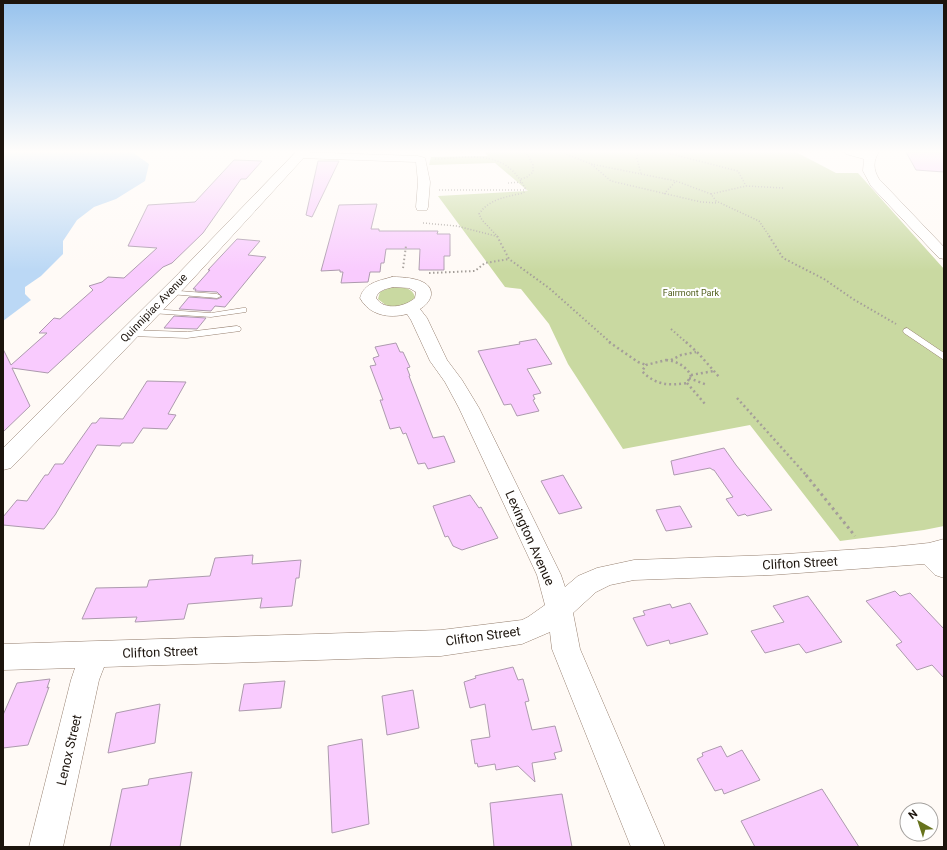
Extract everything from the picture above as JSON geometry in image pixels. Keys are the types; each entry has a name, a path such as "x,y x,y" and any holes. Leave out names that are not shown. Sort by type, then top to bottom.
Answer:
{"main road":[{"name":"Quinnipiac Avenue","path":"3,462 152,311 265,192"}],"street":[{"path":"422,207 423,192"},
{"path":"883,192 944,255"},
{"path":"402,282 416,285 422,289 424,294 422,300 418,304 410,308 385,311 371,306 367,297 369,292 374,287 382,284 402,282"},
{"name":"Lexington Avenue","path":"410,308 419,318 439,361 453,380 469,408 549,575 559,609 566,649 648,847"},
{"name":"Clifton Street","path":"3,657 441,643 522,632 537,626 587,584 606,575 634,570 939,556"},
{"name":"Lenox Street","path":"46,847 85,680 94,654"}],"lane":[{"path":"170,292 217,296"},
{"path":"152,311 211,315 243,310"},
{"path":"130,333 187,335 237,329"},
{"path":"907,331 944,357"}],"path":[{"path":"524,192 494,200 481,210 479,214 482,220 503,244 509,259 554,293 610,343 638,362 646,365 671,360 682,355 696,352"},
{"path":"654,192 702,202 720,204"},
{"path":"705,192 711,194 721,192"},
{"path":"711,194 720,204 759,221 783,258 824,279 853,299 907,331"},
{"path":"423,223 455,226 484,235 496,236"},
{"path":"402,282 406,246"},
{"path":"425,273 475,271 485,263 509,259"},
{"path":"671,329 696,352 720,378"},
{"path":"671,360 686,367 690,377 707,384"},
{"path":"646,365 642,371 647,377 661,385 674,386 687,383"},
{"path":"687,383 690,377 714,370"},
{"path":"687,383 705,404"},
{"path":"737,398 819,490 855,536"}],"green space":[{"name":"Fairmont Park","path":"516,192 875,192 944,269 944,526 840,541 750,425 623,449 568,364 549,324 521,289 505,287 438,196"},
{"path":"397,287 410,290 415,297 413,300 399,306 388,307 378,299 380,292 389,288"}],"water":[{"path":"3,192 128,192 116,199 94,207 77,220 63,241 63,254 41,276 25,287 25,294 31,300 3,321"}],"building":[{"path":"205,192 232,192 203,233 172,263 163,267 48,373 12,368 30,406 3,432 3,349 11,365 47,333 39,333 54,318 60,319 93,290 89,286 102,282 108,277 124,278 157,248 128,246 148,205 195,202"},
{"path":"311,192 324,192 312,217 306,215"},
{"path":"377,204 371,229 379,229 379,231 438,231 437,234 450,234 450,256 444,256 444,270 419,270 420,249 386,249 384,263 381,263 380,272 370,272 368,282 341,283 343,272 340,272 340,270 321,271 339,205"},
{"path":"237,239 260,241 248,255 266,257 225,307 215,306 211,311 179,309 189,297 217,299 222,297 217,292 195,291 196,289 193,289 210,270 208,270"},
{"path":"174,316 206,318 197,329 164,328"},
{"path":"536,339 552,364 527,369 541,393 533,395 535,399 533,400 539,411 517,416 511,404 504,405 478,351 520,344 519,342"},
{"path":"396,343 400,352 403,352 410,367 407,368 409,376 433,438 444,436 455,462 428,469 425,463 418,464 406,433 403,434 400,427 390,429 380,400 383,400 370,366 376,365 373,358 379,356 375,347"},
{"path":"147,381 186,382 168,414 176,415 167,429 143,428 133,443 122,443 120,446 97,445 55,515 44,529 3,525 3,517 17,500 27,501 45,475 48,475 55,464 63,464 92,423 96,423 100,418 123,419"},
{"path":"724,448 772,510 747,516 745,514 738,516 726,499 733,497 714,470 710,468 674,475 671,461"},
{"path":"563,475 582,508 559,514 541,481"},
{"path":"470,495 479,508 481,507 498,538 462,550 453,546 448,536 445,537 433,506"},
{"path":"680,506 692,527 666,531 656,510"},
{"path":"253,555 252,564 301,560 299,578 296,578 292,606 260,608 262,598 188,604 184,619 135,622 137,617 82,619 96,588 147,587 149,580 210,576 215,558"},
{"path":"895,591 900,596 910,593 944,629 944,678 932,665 917,670 896,645 902,642 866,601"},
{"path":"808,596 842,642 806,653 799,644 765,653 751,631 784,622 773,606"},
{"path":"690,603 708,634 670,644 669,640 647,646 633,618 645,615 643,611 670,604 672,608"},
{"path":"513,667 518,680 523,679 529,701 525,702 532,730 555,726 562,751 554,753 556,759 532,763 535,782 518,766 496,770 495,764 478,767 477,763 475,764 471,740 490,737 485,704 470,708 464,682 476,678 475,676"},
{"path":"50,679 47,688 49,687 28,745 3,748 3,715 17,683"},
{"path":"285,681 281,708 239,711 244,684"},
{"path":"413,690 419,728 387,735 382,696"},
{"path":"160,704 155,743 108,753 116,713"},
{"path":"362,739 369,824 332,833 328,746"},
{"path":"721,746 727,757 742,750 760,780 724,794 722,789 715,791 697,759 703,756 702,753"},
{"path":"192,772 180,847 110,847 122,789 148,785 149,779"},
{"path":"822,789 859,847 755,847 741,821"},
{"path":"562,794 572,847 494,847 490,803"}]}
